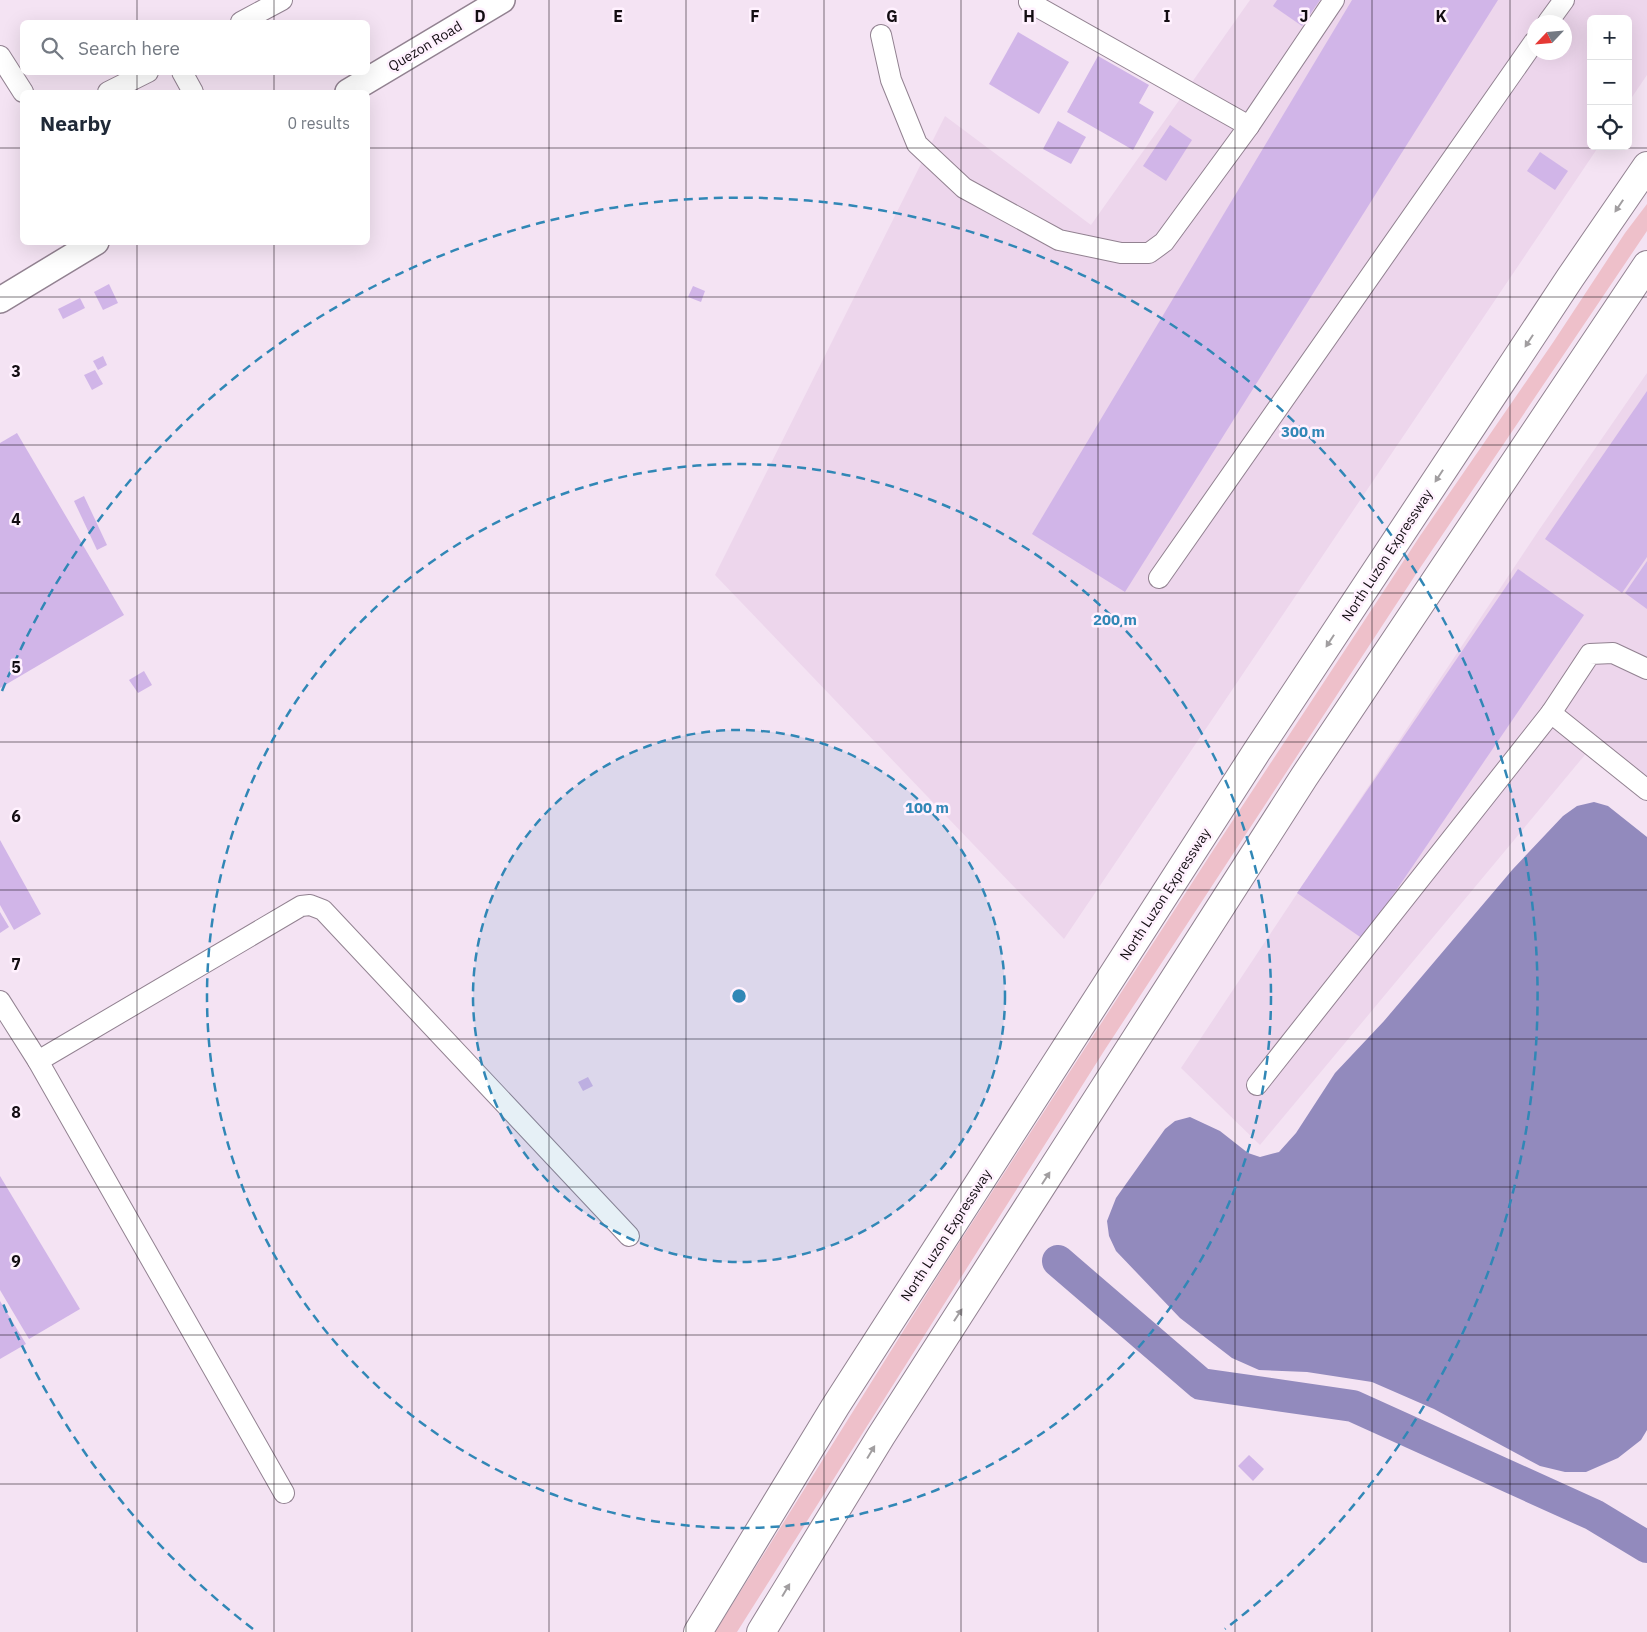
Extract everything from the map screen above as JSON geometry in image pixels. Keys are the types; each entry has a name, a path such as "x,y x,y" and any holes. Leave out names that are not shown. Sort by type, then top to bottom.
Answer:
{"highway":[{"name":"North Luzon Expressway","path":"698,1632 835,1407 1258,751 1570,278 1647,166"},
{"path":"761,1632 880,1436 1304,777 1647,265"},
{"path":"1624,299 1647,276"}],"main road":[{"name":"Quezon Road","path":"351,90 502,0"},
{"path":"0,300 91,245"}],"lane":[{"path":"245,20 282,0"},
{"path":"881,35 891,80 918,144 964,188 1059,240 1121,253 1150,253 1164,242 1249,126 1334,0"},
{"path":"1553,15 1564,0"},
{"path":"1029,2 1249,126"},
{"path":"1159,578 1527,52"},
{"path":"0,56 22,90"},
{"path":"184,75 192,90"},
{"path":"115,90 144,81"},
{"path":"1257,1085 1551,713 1590,654 1613,653 1647,669"},
{"path":"1551,713 1647,790"},
{"path":"38,1060 301,906 310,905 323,910 629,1236"},
{"path":"0,1001 38,1060 284,1493"}],"shaded area":[{"path":"1250,0 1647,0 1647,75 1632,97 1632,15 1587,15 1587,150 1596,150 1064,939 715,575 945,116 1091,225"},
{"path":"1647,204 1647,231 1418,571 1104,1051 737,1632 715,1632 944,1266 1214,849 1420,536 1554,341 1625,233"},
{"path":"1647,373 1647,795 1589,750 1260,1145 1181,1068 1539,530"},
{"path":"1594,802 1608,806 1647,837 1647,1430 1641,1440 1618,1458 1586,1472 1565,1472 1540,1466 1434,1409 1372,1382 1307,1372 1259,1370 1232,1358 1180,1318 1116,1251 1109,1236 1107,1221 1116,1198 1165,1129 1175,1121 1190,1117 1220,1131 1248,1153 1260,1157 1279,1152 1296,1133 1335,1073 1384,1021 1513,869 1563,816 1577,806"}],"building":[{"path":"1277,0 1320,0 1302,26 1273,6"},
{"path":"1352,0 1498,0 1125,592 1032,534"},
{"path":"1018,32 1069,62 1039,114 989,84"},
{"path":"1098,56 1149,85 1139,103 1154,112 1133,150 1067,112"},
{"path":"1058,121 1086,137 1071,164 1043,149"},
{"path":"1170,125 1192,140 1166,181 1143,166"},
{"path":"1540,152 1568,171 1555,190 1527,171"},
{"path":"109,284 118,303 103,310 94,292"},
{"path":"693,286 705,291 701,302 688,297"},
{"path":"80,298 85,308 63,319 58,309"},
{"path":"103,356 107,365 98,370 93,361"},
{"path":"95,370 103,384 92,390 84,375"},
{"path":"1647,391 1647,557 1622,593 1545,539"},
{"path":"17,433 124,615 0,688 0,443"},
{"path":"84,496 107,545 97,550 74,501"},
{"path":"1647,561 1647,609 1625,593"},
{"path":"1518,569 1584,615 1363,939 1297,893"},
{"path":"144,671 152,685 138,693 129,680"},
{"path":"0,840 41,914 14,930 0,905"},
{"path":"0,912 9,927 0,933"},
{"path":"588,1077 593,1086 583,1091 578,1082"},
{"path":"0,1176 80,1309 29,1339 0,1290"},
{"path":"0,1301 26,1344 0,1359"},
{"path":"1249,1455 1264,1469 1253,1481 1238,1466"}],"waterway":[{"path":"1058,1261 1201,1384 1353,1406 1594,1515 1647,1547"}]}
